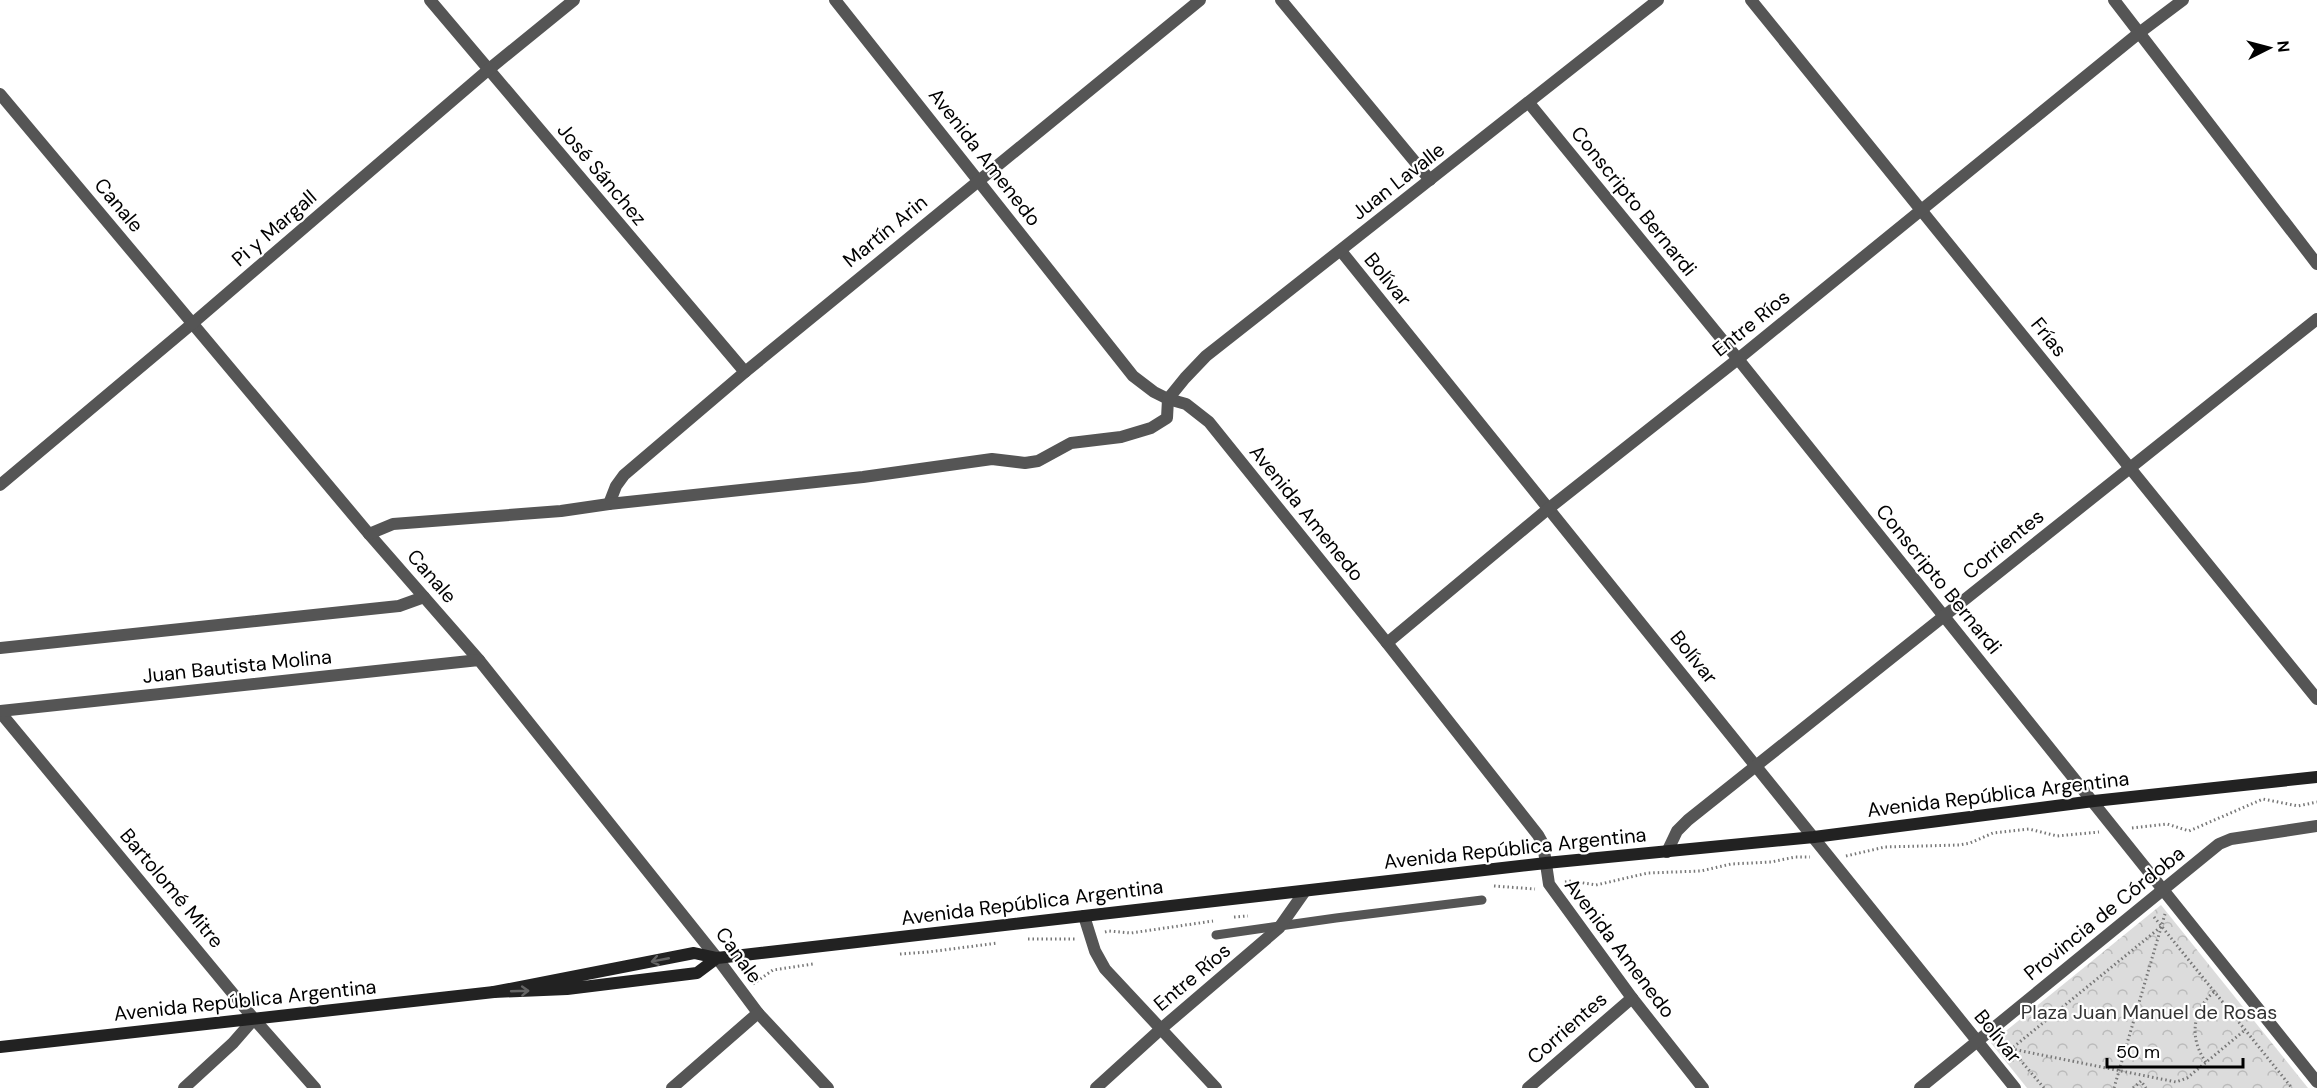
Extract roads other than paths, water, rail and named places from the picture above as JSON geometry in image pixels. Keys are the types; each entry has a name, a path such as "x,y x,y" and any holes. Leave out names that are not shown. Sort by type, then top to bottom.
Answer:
{"main road":[{"name":"Avenida República Argentina","path":"494,992 694,953 717,958 1546,863 1814,837 2094,801 2317,777"},
{"name":"Avenida República Argentina","path":"0,1047 494,992 567,989 697,972 717,958"}],"street":[{"name":"José Sánchez","path":"430,0 745,372"},
{"name":"Pi y Margall","path":"0,485 573,0"},
{"name":"Avenida Amenedo","path":"835,0 1134,376 1145,386 1168,399 1186,404 1209,422 1387,643 1538,834 1543,844 1550,886 1632,998 1703,1088"},
{"name":"Martín Arin","path":"609,504 616,486 624,475 745,372 1200,0"},
{"path":"1281,0 1430,180"},
{"name":"Juan Lavalle","path":"609,504 852,478 992,459 1025,463 1038,461 1071,443 1121,437 1161,423 1167,418 1168,399 1206,356 1658,0"},
{"name":"Frías","path":"1751,0 2317,699"},
{"path":"2114,0 2317,264"},
{"name":"Entre Ríos","path":"1387,643 1548,509 2139,33 2184,0"},
{"name":"Canale","path":"0,94 369,534 478,660 717,958 758,1013 828,1088"},
{"name":"Conscripto Bernardi","path":"1529,103 1738,358 2317,1082"},
{"name":"Bolívar","path":"1341,251 2015,1088"},
{"name":"Corrientes","path":"1667,852 1677,831 1688,820 2317,319"},
{"path":"369,534 393,524 561,511 609,504"},
{"path":"0,648 399,606 424,597"},
{"name":"Juan Bautista Molina","path":"0,711 478,660"},
{"name":"Bartolomé Mitre","path":"0,711 254,1018 315,1088"},
{"name":"Provincia de Córdoba","path":"1920,1088 2145,906 2168,893 2219,844 2231,839 2317,826"},
{"name":"Entre Ríos","path":"1096,1088 1281,926 1305,891"},
{"path":"1084,916 1105,969 1216,1088"},
{"name":"Corrientes","path":"1528,1088 1632,998"},
{"path":"672,1088 758,1013"},
{"path":"184,1088 233,1043 254,1018"}],"lane":[{"path":"1216,935 1482,900"}],"park label":[{"name":"Plaza Juan Manuel de Rosas","path":"2149,1012"}]}
